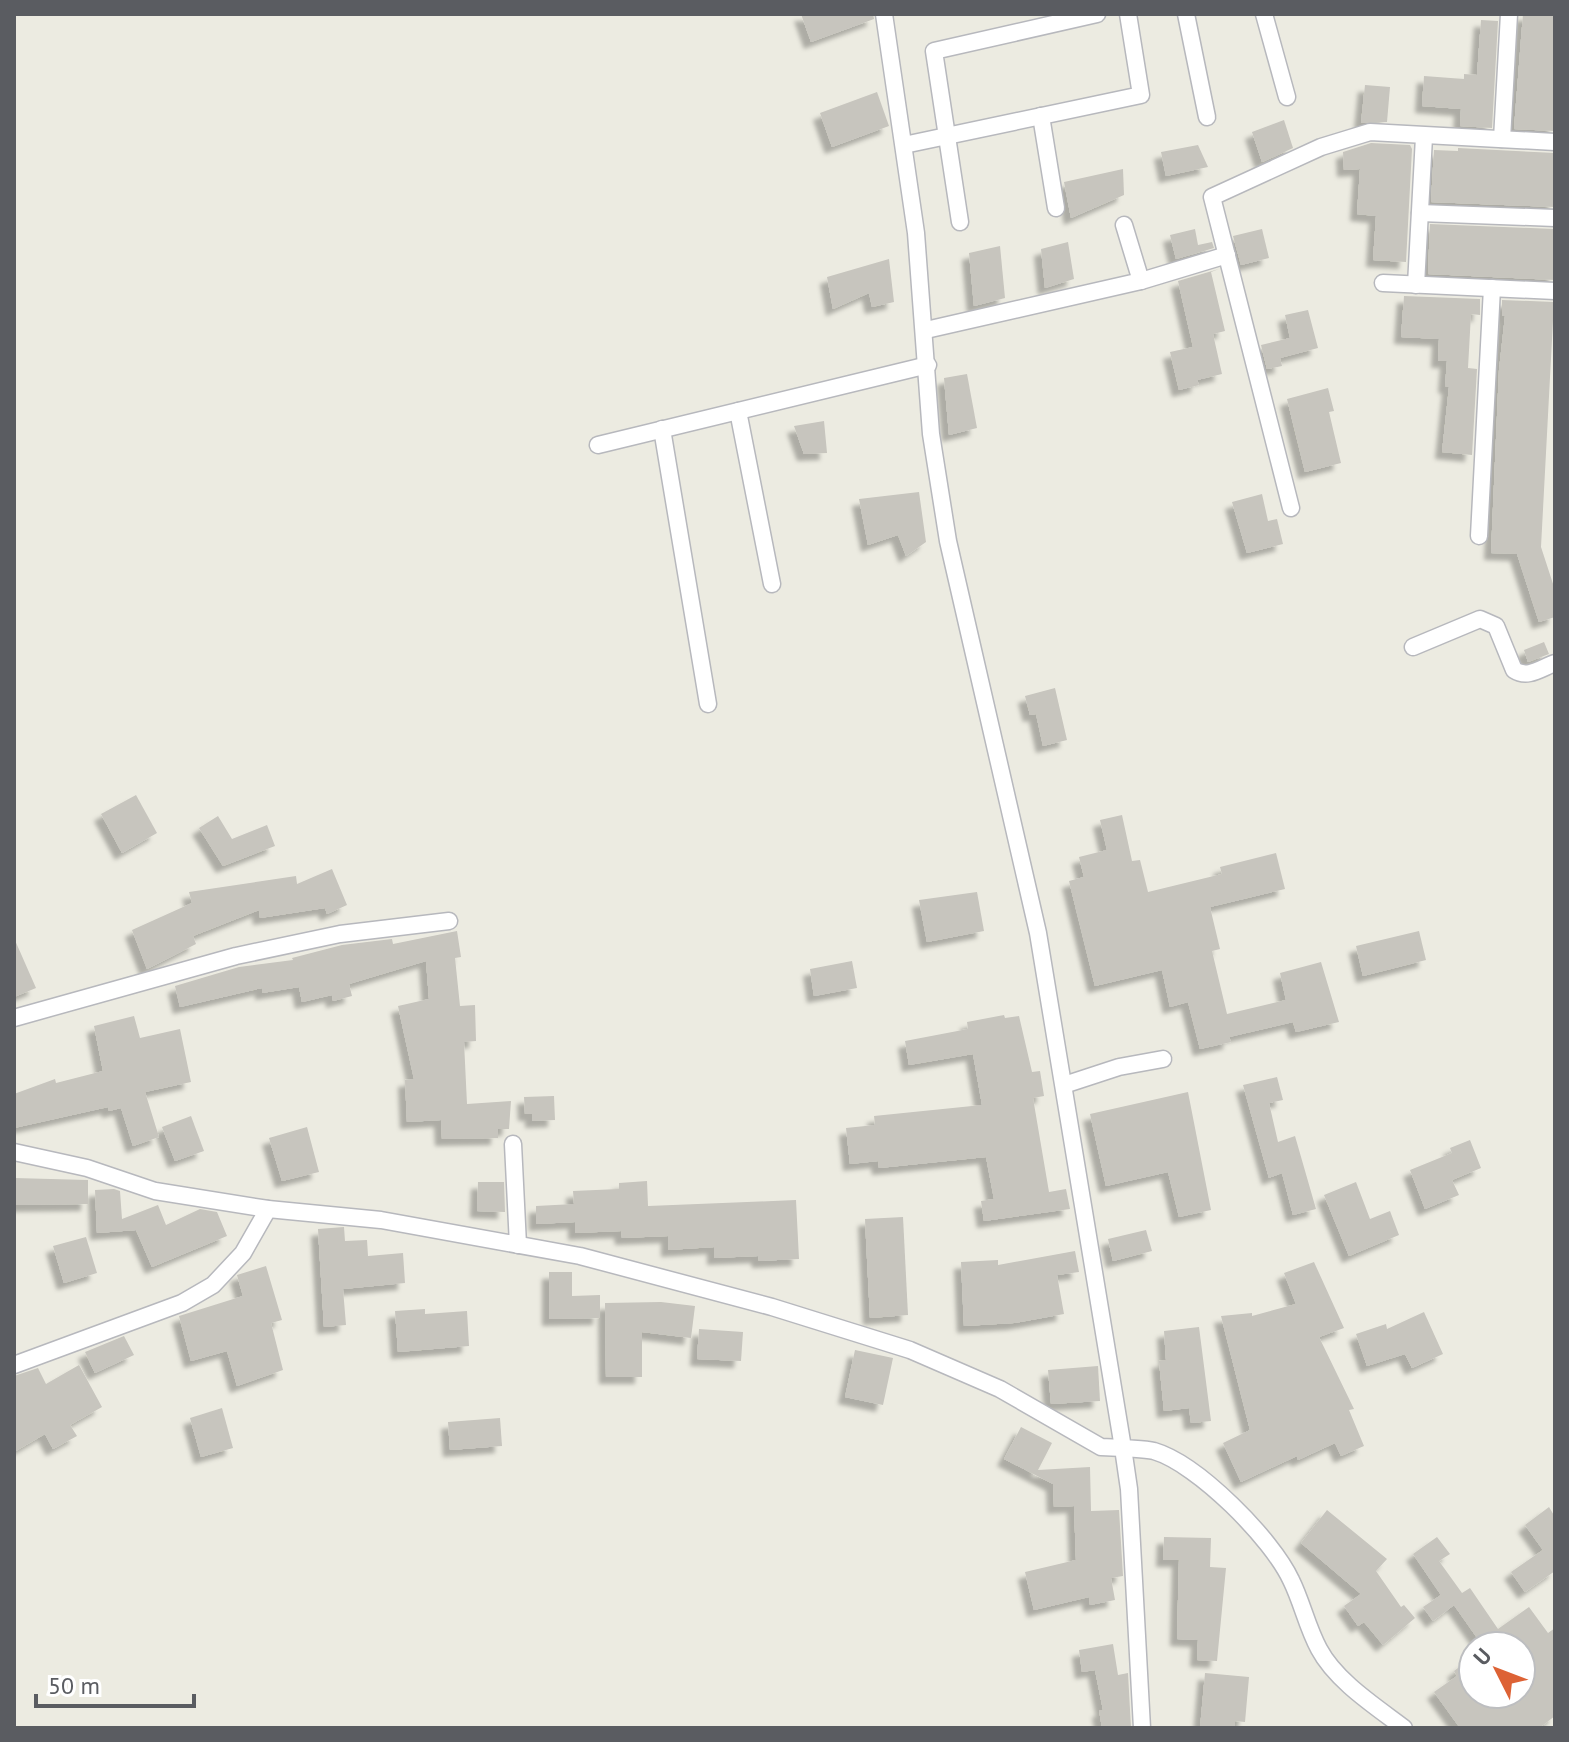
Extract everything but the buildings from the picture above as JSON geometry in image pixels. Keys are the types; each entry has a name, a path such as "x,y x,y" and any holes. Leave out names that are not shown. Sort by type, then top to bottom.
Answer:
{"street":[{"path":"884,14 904,145 926,330 931,434 948,541 1038,933 1123,1448 1131,1519 1142,1728"},
{"path":"960,222 934,51 1097,14"},
{"path":"904,145 1141,95 1128,14"},
{"path":"1186,14 1207,117"},
{"path":"1264,14 1287,97"},
{"path":"1502,139 1509,14"},
{"path":"1041,116 1056,208"},
{"path":"1291,508 1212,197 1348,137 1370,132 1555,142"},
{"path":"1416,285 1424,137"},
{"path":"1420,213 1555,218"},
{"path":"1124,225 1141,281"},
{"path":"926,330 1141,281 1227,255"},
{"path":"1383,283 1555,291"},
{"path":"1479,536 1492,288"},
{"path":"598,445 928,365"},
{"path":"738,411 772,584"},
{"path":"662,429 708,704"},
{"path":"1413,647 1480,619 1496,626 1514,670 1527,675 1555,663"},
{"path":"14,1018 236,956 340,934 449,921"},
{"path":"1064,1085 1119,1067 1163,1059"},
{"path":"513,1144 518,1245"},
{"path":"14,1152 87,1168 155,1191 268,1209 381,1220 580,1256 772,1307 910,1350 1000,1389 1101,1447 1153,1451 1181,1463 1229,1504 1266,1542 1291,1578 1318,1648 1335,1672 1404,1728"},
{"path":"14,1365 182,1303 213,1285 243,1253 268,1209"}]}
